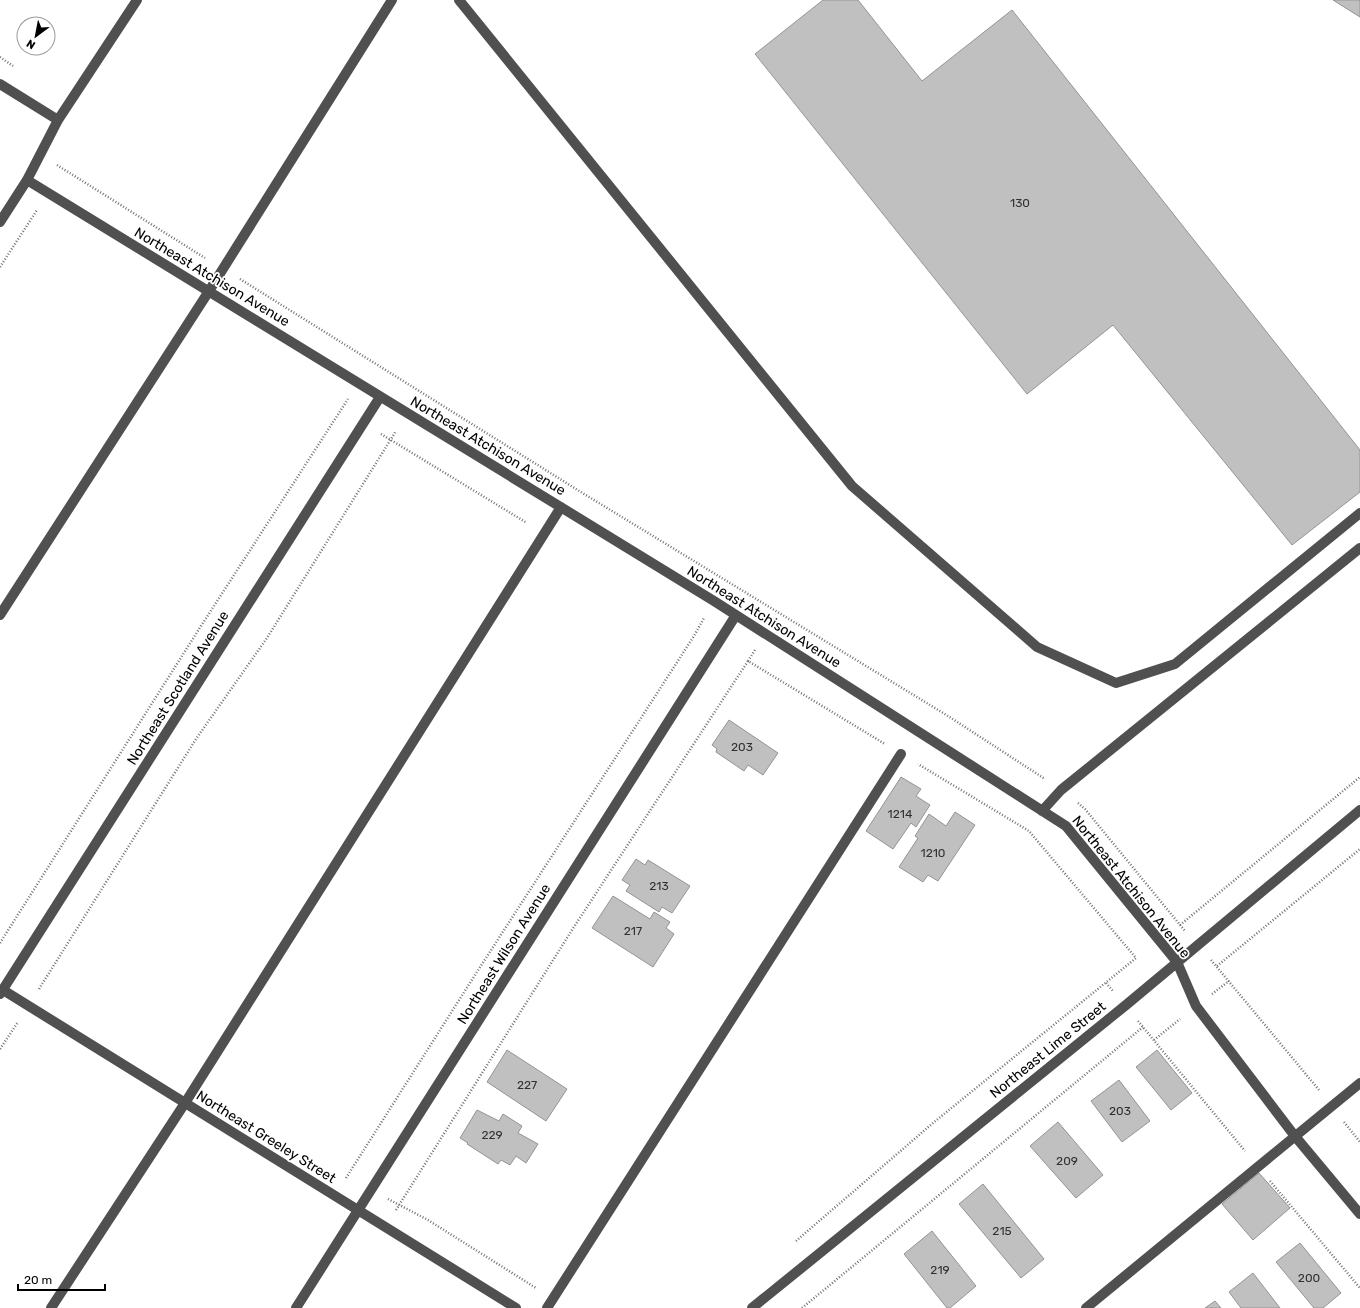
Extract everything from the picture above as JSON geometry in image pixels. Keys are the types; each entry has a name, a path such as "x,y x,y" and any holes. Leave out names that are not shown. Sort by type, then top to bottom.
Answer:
{"street":[{"path":"0,222 27,180 58,120 137,0"},
{"path":"0,615 209,291 392,0"},
{"path":"459,0 852,486 1037,647 1116,682 1175,664 1360,513"},
{"path":"0,84 58,120"},
{"name":"Northeast Atchison Avenue","path":"27,180 714,601 1066,826 1178,962 1196,1006 1294,1135 1360,1214"},
{"name":"Northeast Scotland Avenue","path":"1,992 380,397"},
{"path":"51,1308 185,1103 561,507"},
{"path":"1042,811 1061,790 1360,548"},
{"name":"Northeast Wilson Avenue","path":"296,1308 736,615"},
{"path":"547,1308 901,754"},
{"name":"Northeast Lime Street","path":"752,1308 1126,1005 1360,810"},
{"name":"Northeast Greeley Street","path":"1,992 28,1006 516,1308"},
{"path":"1086,1308 1258,1167 1294,1135 1360,1083"}],"path":[{"path":"0,267 63,170"},
{"path":"0,943 201,626 359,383 371,361"},
{"path":"0,1049 196,739 267,638 391,440 406,413"},
{"path":"363,424 544,534"},
{"path":"334,1196 474,974 686,649 714,601"},
{"path":"386,1228 398,1206 572,930 766,634"},
{"path":"748,661 1029,831 1136,958 934,1123 796,1241"},
{"path":"1180,925 1360,777"},
{"path":"1217,966 1360,849"},
{"path":"1106,983 1126,1005 1258,1167 1360,1288"},
{"path":"802,1308 1143,1027"},
{"path":"372,1188 398,1206 428,1220 522,1281 552,1298"}],"building":[{"path":"823,0 858,0 922,81 1012,10 1360,450 1360,492 1292,545 1113,325 1027,394 755,54"},
{"path":"1333,0 1360,0 1360,17"},
{"path":"729,720 778,753 763,775 748,765 744,771 716,752 717,749 712,745"},
{"path":"901,777 921,789 916,796 930,805 916,827 911,823 893,849 866,831"},
{"path":"955,812 975,825 938,881 928,875 923,882 899,867 918,838 915,836 929,814 946,826"},
{"path":"636,859 645,865 648,860 690,886 672,913 662,907 659,912 626,891 630,885 622,880"},
{"path":"613,896 650,919 654,912 670,922 666,928 674,934 653,967 592,928"},
{"path":"507,1050 567,1089 546,1121 487,1082"},
{"path":"1157,1050 1192,1093 1171,1110 1136,1067"},
{"path":"1119,1080 1150,1121 1122,1142 1091,1101"},
{"path":"477,1110 499,1121 503,1114 522,1126 518,1133 538,1144 526,1163 516,1156 510,1165 501,1160 498,1164 460,1138"},
{"path":"1058,1122 1103,1175 1076,1198 1030,1146"},
{"path":"1259,1173 1290,1208 1253,1240 1222,1204"},
{"path":"983,1184 1044,1259 1021,1278 959,1204"},
{"path":"932,1231 976,1286 950,1308 947,1308 904,1254"},
{"path":"1300,1243 1341,1293 1323,1308 1314,1308 1276,1262"},
{"path":"1253,1273 1280,1308 1241,1308 1229,1292"},
{"path":"1215,1301 1221,1308 1205,1308"}]}
